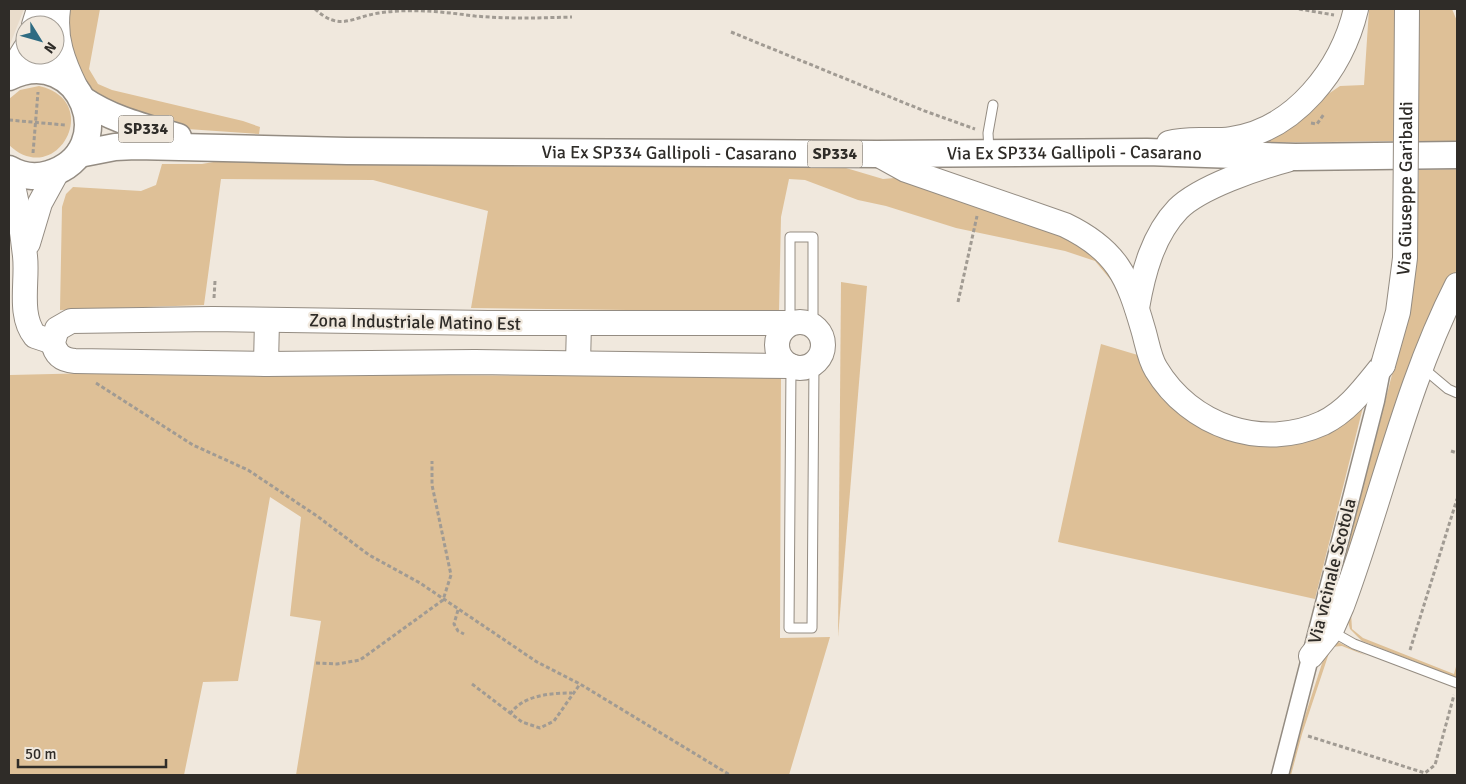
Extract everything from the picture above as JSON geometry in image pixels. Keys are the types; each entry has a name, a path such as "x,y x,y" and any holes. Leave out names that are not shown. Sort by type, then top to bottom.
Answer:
{"main road":[{"name":"SP334","path":"9,76 28,70 53,72 79,94 89,128 79,154 70,164 57,172 44,176 30,176 9,170"},
{"name":"Via Ex SP334 Gallipoli - Casarano","path":"79,94 104,114 212,148"},
{"name":"Via Ex SP334 Gallipoli - Casarano","path":"79,154 115,147 346,151 877,154 988,143 1147,152 1295,157 1457,155"}],"street":[{"path":"58,9 57,28 59,46 63,62 79,94"},
{"name":"Via Giuseppe Garibaldi","path":"1383,365 1398,312 1405,258 1407,9"},
{"path":"1147,152 1172,142 1231,139 1257,132 1283,119 1310,96 1333,66 1351,31 1355,14"},
{"path":"9,76 16,65"},
{"path":"877,154 906,170 1065,225 1089,236 1108,252 1129,284 1155,368 1178,398 1226,428 1250,435 1299,432 1324,422 1351,404 1383,365"},
{"path":"1137,308 1146,266 1159,237 1179,209 1203,193 1255,169 1295,157"},
{"path":"9,170 17,199 25,256 28,326 35,336 52,342 59,356 67,361 266,364 578,363 791,366 803,368 814,363 822,354 824,343 820,332 801,324 782,330 777,340 777,350 782,360 791,366"},
{"path":"25,256 40,203 57,172"},
{"path":"1311,656 1331,631 1350,586 1421,367 1437,324 1457,285"},
{"path":"266,364 267,320"},
{"name":"Zona Industriale Matino Est","path":"52,342 57,329 62,323 71,321 267,320 801,324"},
{"path":"578,363 579,323"},
{"name":"Via vicinale Scotola","path":"1280,775 1376,401 1383,365"}],"lane":[{"path":"988,143 993,105"},
{"path":"790,237 813,237 801,324 790,237"},
{"path":"791,366 789,628 812,628 814,363"},
{"path":"1421,367 1448,390 1457,393"},
{"path":"1331,631 1354,644 1456,683"}],"path":[{"path":"315,9 330,20 338,22 378,13 411,11 448,11 531,19 572,17"},
{"path":"1299,9 1355,14"},
{"path":"732,32 922,110 988,143"},
{"path":"9,120 30,122"},
{"path":"958,302 981,196"},
{"path":"89,379 194,445 248,470 317,516 369,555 420,583 537,662 580,684 730,775"},
{"path":"1451,452 1457,453"},
{"path":"316,663 337,664 360,660 443,600 451,575 432,485 432,461"},
{"path":"1405,662 1457,499"},
{"path":"458,610 454,624 458,631 464,634"},
{"path":"1292,731 1425,773 1435,765 1446,729 1456,683"},
{"path":"472,684 510,714 532,727 540,728 554,721 580,684"},
{"path":"510,714 520,702 544,696 573,693"}],"shaded area":[{"path":"9,9 24,9 22,15 15,15 15,32 9,47"},
{"path":"70,9 100,9 89,69 98,84 112,90 243,121 260,127 259,134 187,129 139,118 95,93 76,70 67,52"},
{"path":"1369,9 1397,9 1398,141 1256,143 1340,86 1364,85"},
{"path":"1416,9 1452,9 1457,21 1457,141 1419,141"},
{"path":"39,86 59,95 69,108 71,123 66,138 57,150 43,157 26,156 9,145 9,99 20,90"},
{"path":"219,161 547,167 791,165 846,168 883,179 906,177 1094,249 1125,297 1095,261 1065,251 956,228 886,206 858,200 805,180 789,179 781,217 779,312 471,308 488,211 373,180 221,179 204,305 60,310 62,207 66,194 73,187 141,191 156,185 162,164 202,164"},
{"path":"1457,169 1457,269 1431,320 1328,620 1406,321 1416,246 1419,170"},
{"path":"9,205 10,375 95,373 781,377 780,638 830,637 789,775 296,775 321,621 290,616 301,517 270,497 238,681 203,682 184,775 9,775"},
{"path":"841,282 867,286 838,637"},
{"path":"1101,344 1141,356 1247,444 1277,446 1319,438 1332,432 1363,407 1315,599 1058,542"},
{"path":"1351,613 1352,629 1363,638 1454,674 1457,663 1457,678 1362,641 1350,629 1347,618"},
{"path":"1336,641 1367,656 1342,646 1331,647 1302,734 1291,775 1286,775 1326,651"}]}
